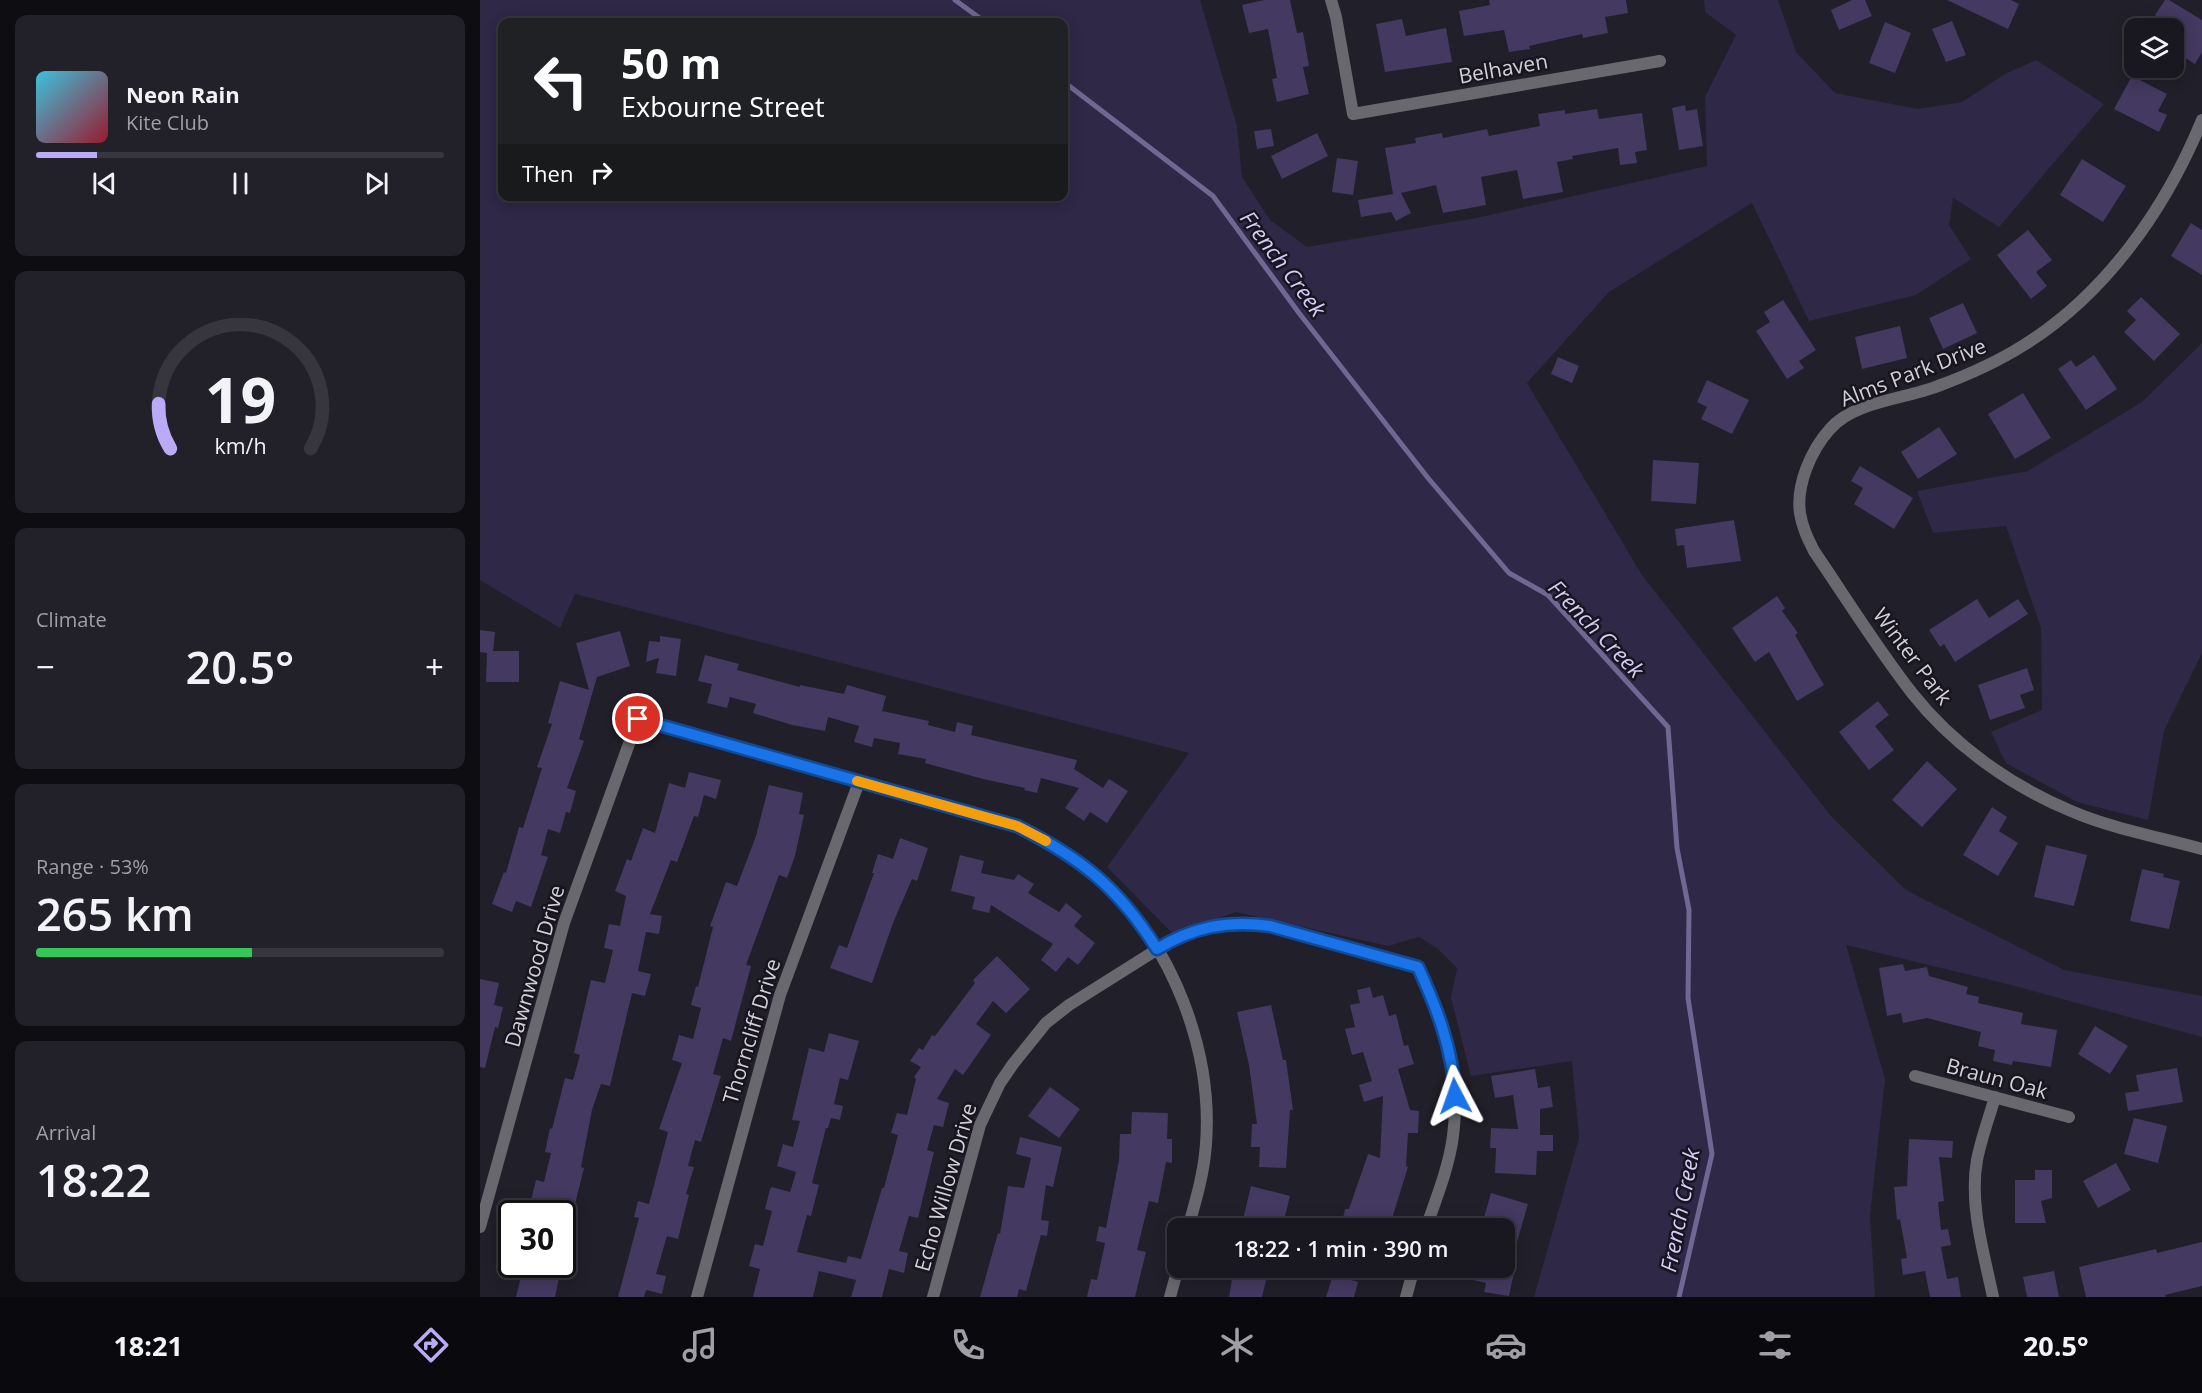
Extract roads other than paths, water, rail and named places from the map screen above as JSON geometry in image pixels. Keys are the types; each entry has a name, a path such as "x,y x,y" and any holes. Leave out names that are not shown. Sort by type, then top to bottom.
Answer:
{"street":[{"name":"Belhaven","path":"1331,0 1353,114 1660,61"},
{"name":"Alms Park Drive","path":"1803,476 1830,429 1845,417 1881,401 1932,389 1974,373 2025,345 2069,313 2102,280 2142,229 2172,184 2202,120"},
{"name":"Winter Park","path":"1803,476 1799,510 1814,551 1913,694 1953,736 2014,782 2054,804 2093,819 2202,849"},
{"name":"Dawnwood Drive","path":"480,1227 564,923 638,719 859,782"},
{"path":"859,782 1017,826 1055,845 1081,863 1127,905 1157,949 1173,979 1190,1016 1199,1051 1207,1112 1206,1144 1202,1176 1191,1218"},
{"name":"Thorncliff Drive","path":"697,1297 780,995 859,782"},
{"name":"Echo Willow Drive","path":"933,1297 980,1125 1000,1083 1046,1023 1068,1005 1176,937 1207,927 1238,923 1270,926 1418,967 1433,998 1451,1057 1455,1109 1451,1148 1429,1218"},
{"name":"Braun Oak","path":"1915,1076 2069,1117"},
{"path":"1993,1297 1978,1224 1975,1190 1977,1160 1995,1097"},
{"path":"1170,1297 1175,1278"},
{"path":"1406,1297 1411,1278"}],"waterway":[{"name":"French Creek","path":"955,0 980,18"},
{"name":"French Creek","path":"1068,85 1213,196 1299,313 1428,478 1509,573 1548,595 1668,727 1677,848 1689,910 1688,998 1712,1154 1679,1297"}]}
